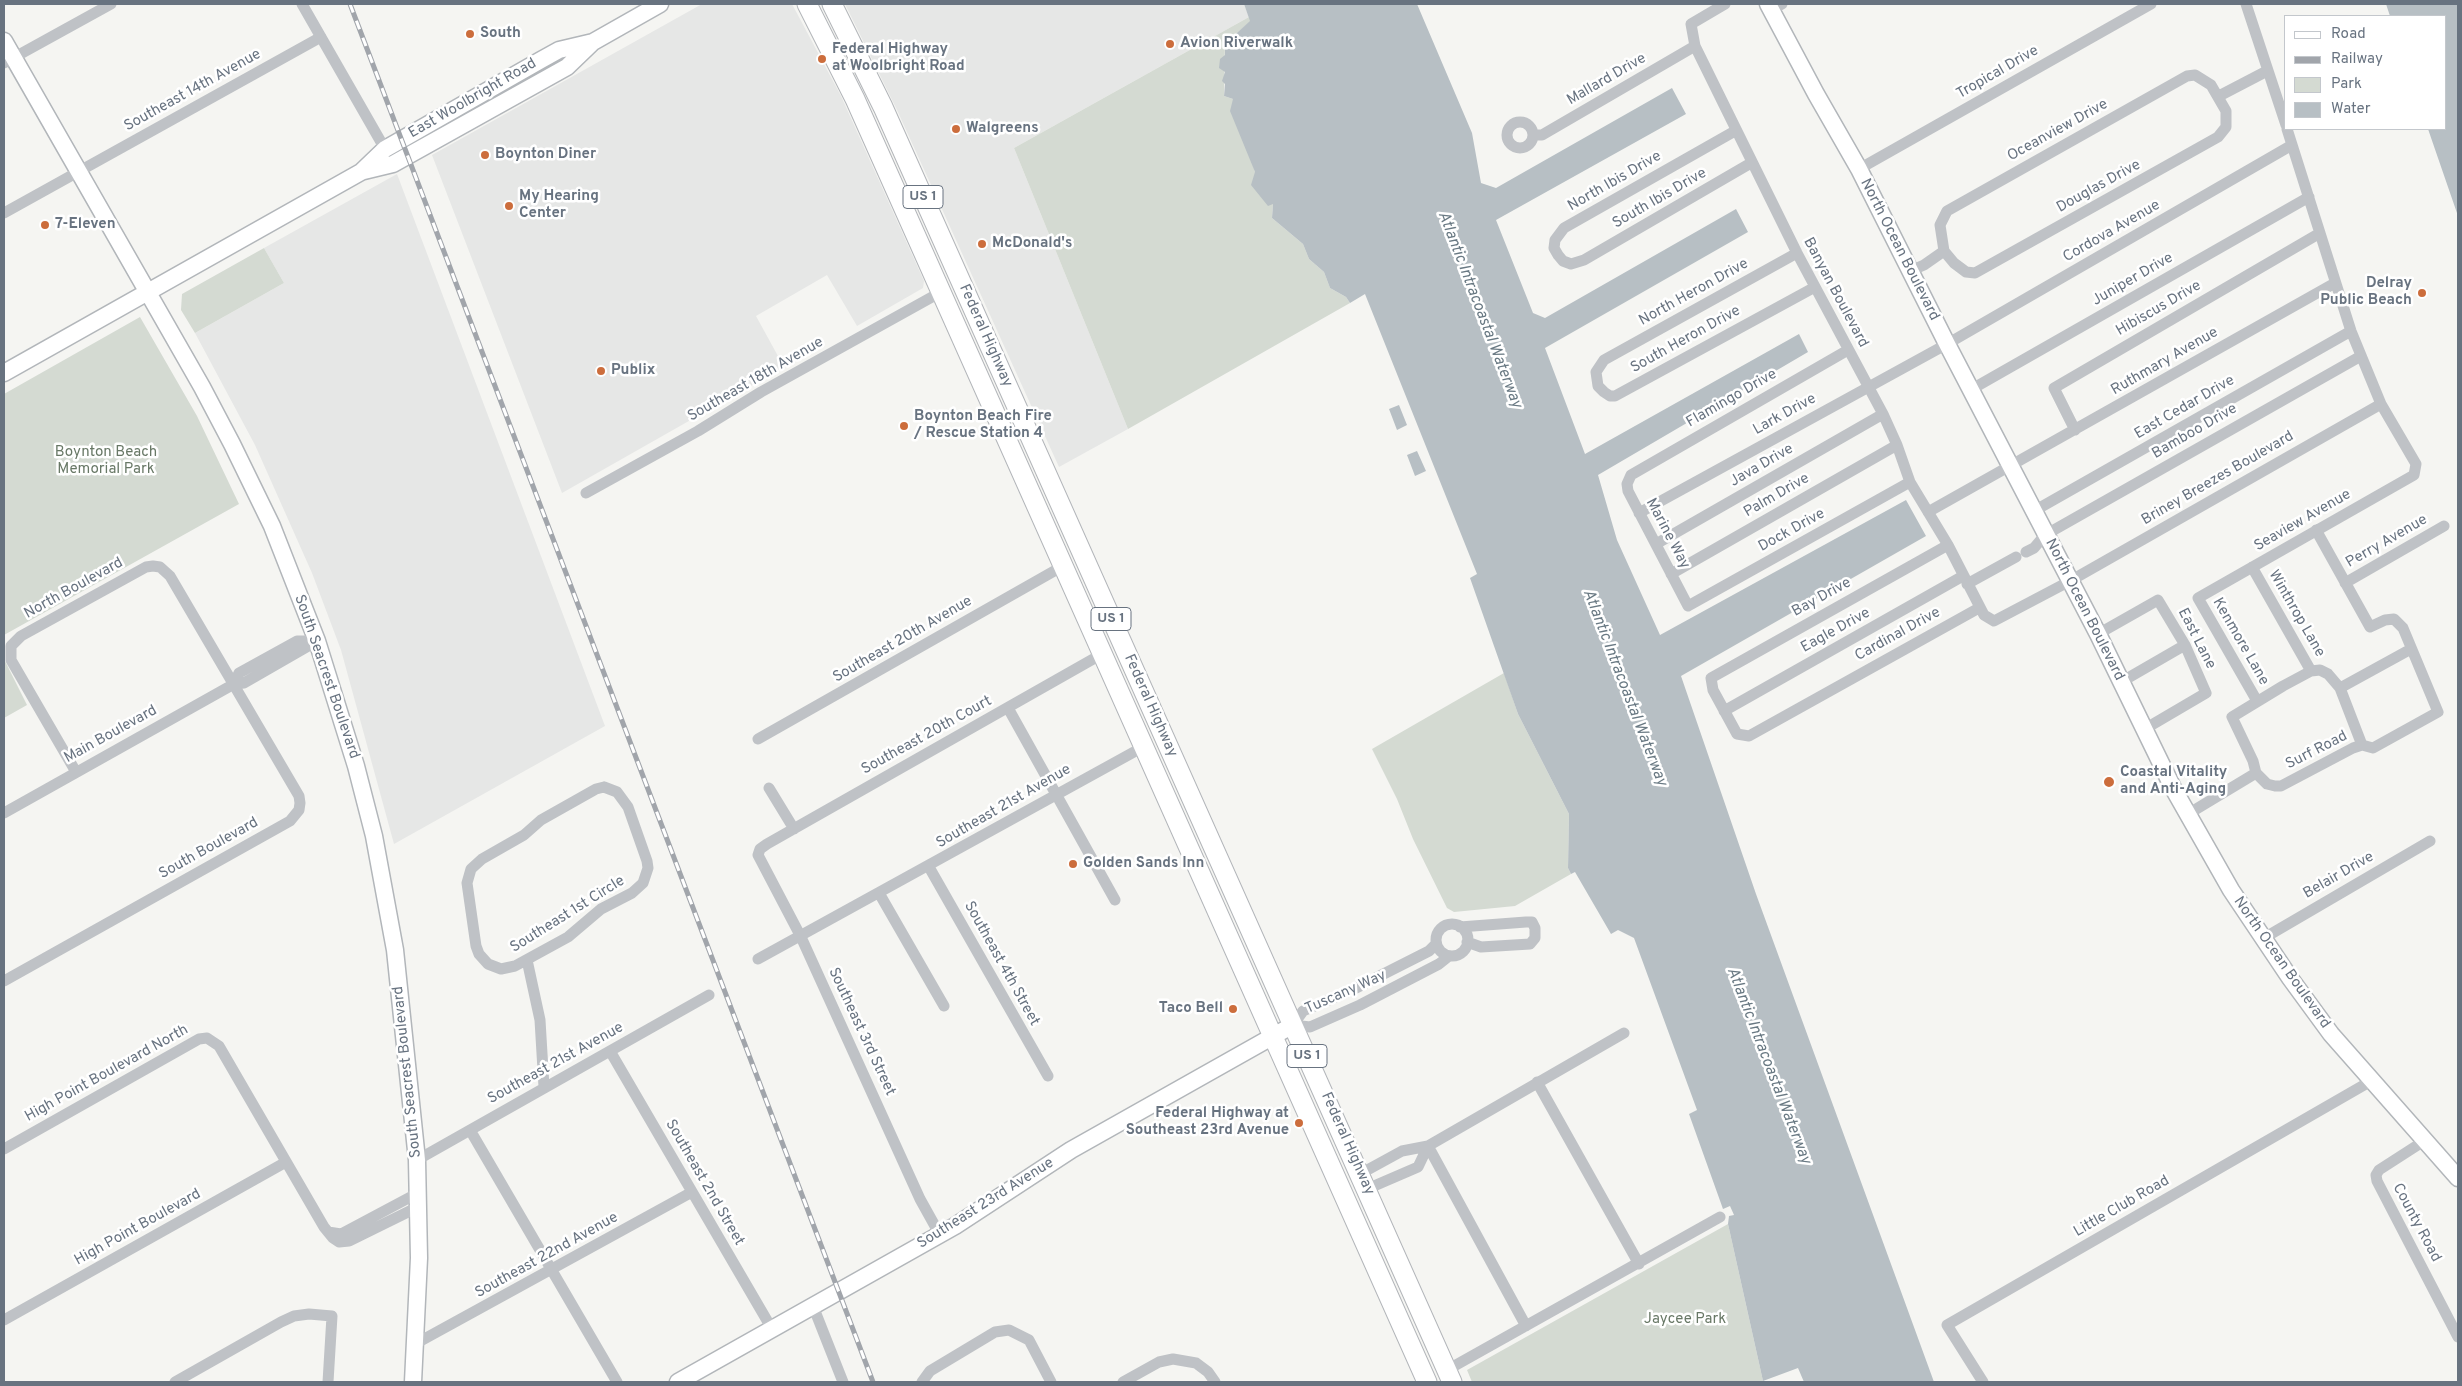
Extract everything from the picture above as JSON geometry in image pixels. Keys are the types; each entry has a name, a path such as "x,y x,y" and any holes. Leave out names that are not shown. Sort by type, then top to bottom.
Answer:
{"main road":[{"name":"East Woolbright Road","path":"361,172 392,164 567,67 593,42 660,4"},
{"name":"Federal Highway","path":"807,4 855,99 1426,1382"},
{"name":"Federal Highway","path":"832,4 875,90 1212,841 1363,1181 1445,1378"},
{"name":"North Ocean Boulevard","path":"1774,6 2034,511 2065,583 2098,634 2143,730 2231,890 2316,1014 2371,1081 2458,1178"},
{"name":"South Seacrest Boulevard","path":"4,41 9,61 79,171 207,396 272,526 317,642 356,766 379,860 395,950 418,1160 416,1344 413,1382"},
{"name":"East Woolbright Road","path":"4,372 361,172 386,149 559,50 593,42"},
{"path":"938,284 962,284"},
{"path":"938,284 971,305"},
{"path":"1135,728 1161,731"},
{"path":"1143,747 1165,755 1195,821 1212,841"},
{"name":"Southeast 23rd Avenue","path":"678,1382 940,1235 1071,1150 1293,1025"},
{"path":"1331,1169 1356,1188 1363,1181"},
{"path":"1396,1315 1407,1322 1445,1378"}],"street":[{"path":"9,61 111,4"},
{"path":"302,4 386,149"},
{"name":"Banyan Boulevard","path":"1725,4 1691,24 1695,46 1751,163 1883,414 1897,445 1910,482 1948,545 1979,608"},
{"name":"Tropical Drive","path":"1859,169 2151,4"},
{"path":"2246,4 2284,119"},
{"name":"Southeast 14th Avenue","path":"4,213 321,37"},
{"name":"Mallard Drive","path":"1533,135 1542,135 1695,46"},
{"path":"2219,96 2267,71"},
{"name":"Oceanview Drive","path":"1944,251 1940,225 1947,211 2187,76 2202,78 2211,84 2219,96"},
{"name":"Douglas Drive","path":"1944,251 1954,263 1966,272 1975,274 2218,137 2226,127 2227,120 2219,96"},
{"path":"2287,130 2351,331 2380,404"},
{"name":"North Ibis Drive","path":"1584,260 1571,264 1564,261 1558,255 1554,248 1555,240 1564,228 1735,131"},
{"name":"Cordova Avenue","path":"1947,344 2292,145"},
{"name":"South Ibis Drive","path":"1584,260 1751,163"},
{"name":"Juniper Drive","path":"1972,389 2309,197"},
{"name":"Hibiscus Drive","path":"2075,430 2054,388 2320,233"},
{"path":"1910,271 1924,265 1944,251"},
{"name":"North Heron Drive","path":"1604,360 1797,253"},
{"name":"Ruthmary Avenue","path":"1928,512 2335,283"},
{"name":"Southeast 18th Avenue","path":"586,493 698,431 938,284"},
{"name":"South Heron Drive","path":"1604,360 1596,372 1598,386 1610,396 1614,396 1816,287"},
{"name":"East Cedar Drive","path":"2034,511 2351,331"},
{"name":"Lark Drive","path":"1639,513 1947,344"},
{"name":"Flamingo Drive","path":"1631,475 1848,350"},
{"name":"Bamboo Drive","path":"2021,554 2034,548 2045,535 2361,356"},
{"name":"Seaview Avenue","path":"2198,598 2414,475 2416,464 2380,404"},
{"name":"Briney Breezes Boulevard","path":"2065,583 2380,404"},
{"name":"Java Drive","path":"1656,544 1883,414"},
{"name":"Palm Drive","path":"1671,574 1897,445"},
{"name":"Marine Way","path":"1631,475 1627,484 1628,491 1688,606"},
{"name":"Dock Drive","path":"1688,606 1910,482"},
{"name":"Perry Avenue","path":"2345,583 2444,526"},
{"path":"2316,530 2370,627 2385,620 2394,619 2403,628 2412,649 2340,688 2362,745"},
{"name":"Bay Drive","path":"1724,711 1713,690 1711,678 1948,545"},
{"name":"Eagle Drive","path":"1724,711 1965,580 2021,554"},
{"name":"North Boulevard","path":"76,772 11,660 12,646 20,636 146,566 160,567 170,576 234,684"},
{"name":"Southeast 20th Avenue","path":"758,739 1063,566"},
{"name":"Winthrop Lane","path":"2252,567 2311,671 2320,670 2328,674 2340,688"},
{"path":"1979,608 1984,615 1994,621 2065,583"},
{"name":"Kenmore Lane","path":"2198,598 2257,701"},
{"name":"East Lane","path":"2098,634 2158,600 2185,645 2206,693 2143,730"},
{"name":"Cardinal Drive","path":"1724,711 1737,734 1749,736 1979,608"},
{"name":"Main Boulevard","path":"4,813 234,684 239,672 297,641 317,642"},
{"path":"2121,682 2185,645"},
{"name":"Surf Road","path":"2256,772 2267,784 2281,786 2362,745 2374,748 2438,713 2412,649"},
{"name":"Southeast 20th Court","path":"766,844 1102,654"},
{"path":"2188,814 2256,772 2253,760 2232,717 2311,671"},
{"name":"South Boulevard","path":"4,981 296,816 299,810 299,796 234,684"},
{"path":"1008,708 1054,795 1115,900"},
{"name":"Southeast 21st Avenue","path":"758,959 929,867 1054,795 1143,747"},
{"name":"Southeast 1st Circle","path":"611,788 624,800 647,861 646,876 643,883 632,893 601,909 568,937 527,960 501,969 488,964 479,954 467,883 471,869 482,859 524,835 541,820 596,789 611,788"},
{"path":"769,788 794,829"},
{"name":"Belair Drive","path":"2264,938 2430,841"},
{"name":"Southeast 3rd Street","path":"766,844 760,849 758,856 801,937 920,1199 940,1235"},
{"name":"Southeast 4th Street","path":"929,867 1048,1076"},
{"path":"879,893 944,1006"},
{"name":"Tuscany Way","path":"1532,922 1535,928 1535,938 1530,944 1481,947 1467,942 1459,954 1449,956 1440,964 1360,1005 1310,1028 1293,1025 1303,1011 1352,990 1429,952 1436,944 1437,935 1442,928 1451,924 1460,926 1532,922"},
{"path":"1460,926 1466,933 1467,942"},
{"path":"1436,944 1441,952 1449,956"},
{"path":"527,960 540,1020 544,1087"},
{"name":"Southeast 21st Avenue","path":"418,1160 709,995"},
{"path":"1363,1181 1402,1151 1428,1146 1624,1033"},
{"name":"High Point Boulevard North","path":"4,1149 199,1039 207,1038 219,1046 328,1232 341,1234 418,1200"},
{"name":"Southeast 2nd Street","path":"610,1051 772,1329"},
{"name":"Little Club Road","path":"1983,1382 1947,1325 2371,1081"},
{"path":"1537,1082 1639,1264"},
{"path":"470,1130 617,1382"},
{"name":"County Road","path":"2424,1141 2379,1170 2376,1175 2377,1181 2458,1337"},
{"path":"1363,1181 1418,1167 1428,1146"},
{"path":"1428,1146 1526,1326"},
{"name":"High Point Boulevard","path":"4,1320 286,1162"},
{"name":"Southeast 22nd Avenue","path":"416,1344 692,1192"},
{"path":"1445,1378 1526,1326 1720,1217"},
{"path":"814,1306 842,1382"},
{"path":"175,1382 281,1322 294,1316 309,1314 332,1316 328,1382"},
{"path":"922,1382 930,1371 995,1332 1009,1330 1017,1332 1033,1346 1052,1382"},
{"path":"1123,1382 1159,1362 1173,1359 1196,1363 1208,1372 1215,1382"}],"shaded area":[{"path":"702,4 792,4 841,96 924,281 923,288 857,326 827,275 756,316 784,367 562,493 432,155"},
{"path":"845,4 1244,4 1249,17 1014,148 1128,429 1059,467 897,110"},
{"path":"397,174 605,726 394,844 341,650 312,573 255,445 195,333 284,283 264,248"}],"green space":[{"path":"1249,17 1251,21 1225,44 1224,96 1233,99 1255,172 1273,204 1272,218 1303,244 1309,259 1324,272 1330,288 1346,297 1350,303 1128,429 1014,148"},
{"path":"264,248 284,283 195,333 181,310 182,294"},
{"name":"Boynton Beach Memorial Park","path":"140,317 197,416 239,504 4,635 4,394"},
{"path":"4,659 27,705 4,718"},
{"path":"1504,673 1518,714 1569,814 1568,868 1571,874 1515,906 1454,912 1447,908 1372,749"},
{"name":"Jaycee Park","path":"1728,1224 1763,1381 1472,1382 1467,1370"}],"water":[{"name":"Atlantic Intracoastal Waterway","path":"1244,4 1417,4 1472,133 1481,183 1496,188 1672,88 1686,114 1496,220 1533,313 1545,318 1736,209 1748,232 1545,348 1585,454 1799,334 1808,352 1598,475 1617,540 1660,635 1906,500 1926,536 1681,676 1756,894 1934,1382 1804,1382 1798,1368 1763,1381 1728,1224 1729,1216 1734,1215 1730,1206 1723,1209 1689,1114 1697,1110 1634,938 1618,930 1611,934 1575,872 1571,874 1568,868 1569,814 1518,714 1470,578 1477,574 1365,294 1350,303 1346,297 1330,288 1324,272 1309,259 1303,244 1272,218 1273,204 1268,206 1251,185 1255,172 1230,111 1233,99 1224,96 1225,84 1222,81 1225,72 1219,68 1220,59 1225,55 1225,44 1250,21"},
{"path":"2386,4 2458,4 2458,216 2428,130 2447,130 2447,15 2390,15"},
{"path":"1399,405 1407,425 1397,430 1389,409"},
{"path":"1417,451 1426,471 1415,476 1407,455"}],"railway":[{"path":"350,4 873,1382"}],"place":[{"name":"South","path":"470,34"},
{"name":"Avion Riverwalk","path":"1170,44"},
{"name":"Federal Highway at Woolbright Road","path":"822,59"},
{"name":"Walgreens","path":"956,129"},
{"name":"Boynton Diner","path":"485,155"},
{"name":"My Hearing Center","path":"509,206"},
{"name":"7-Eleven","path":"45,225"},
{"name":"McDonald's","path":"982,244"},
{"name":"Delray Public Beach","path":"2422,293"},
{"name":"Publix","path":"601,371"},
{"name":"Boynton Beach Fire / Rescue Station 4","path":"904,426"},
{"name":"Coastal Vitality and Anti-Aging","path":"2109,782"},
{"name":"Golden Sands Inn","path":"1073,864"},
{"name":"Taco Bell","path":"1233,1009"},
{"name":"Federal Highway at Southeast 23rd Avenue","path":"1299,1123"}]}
